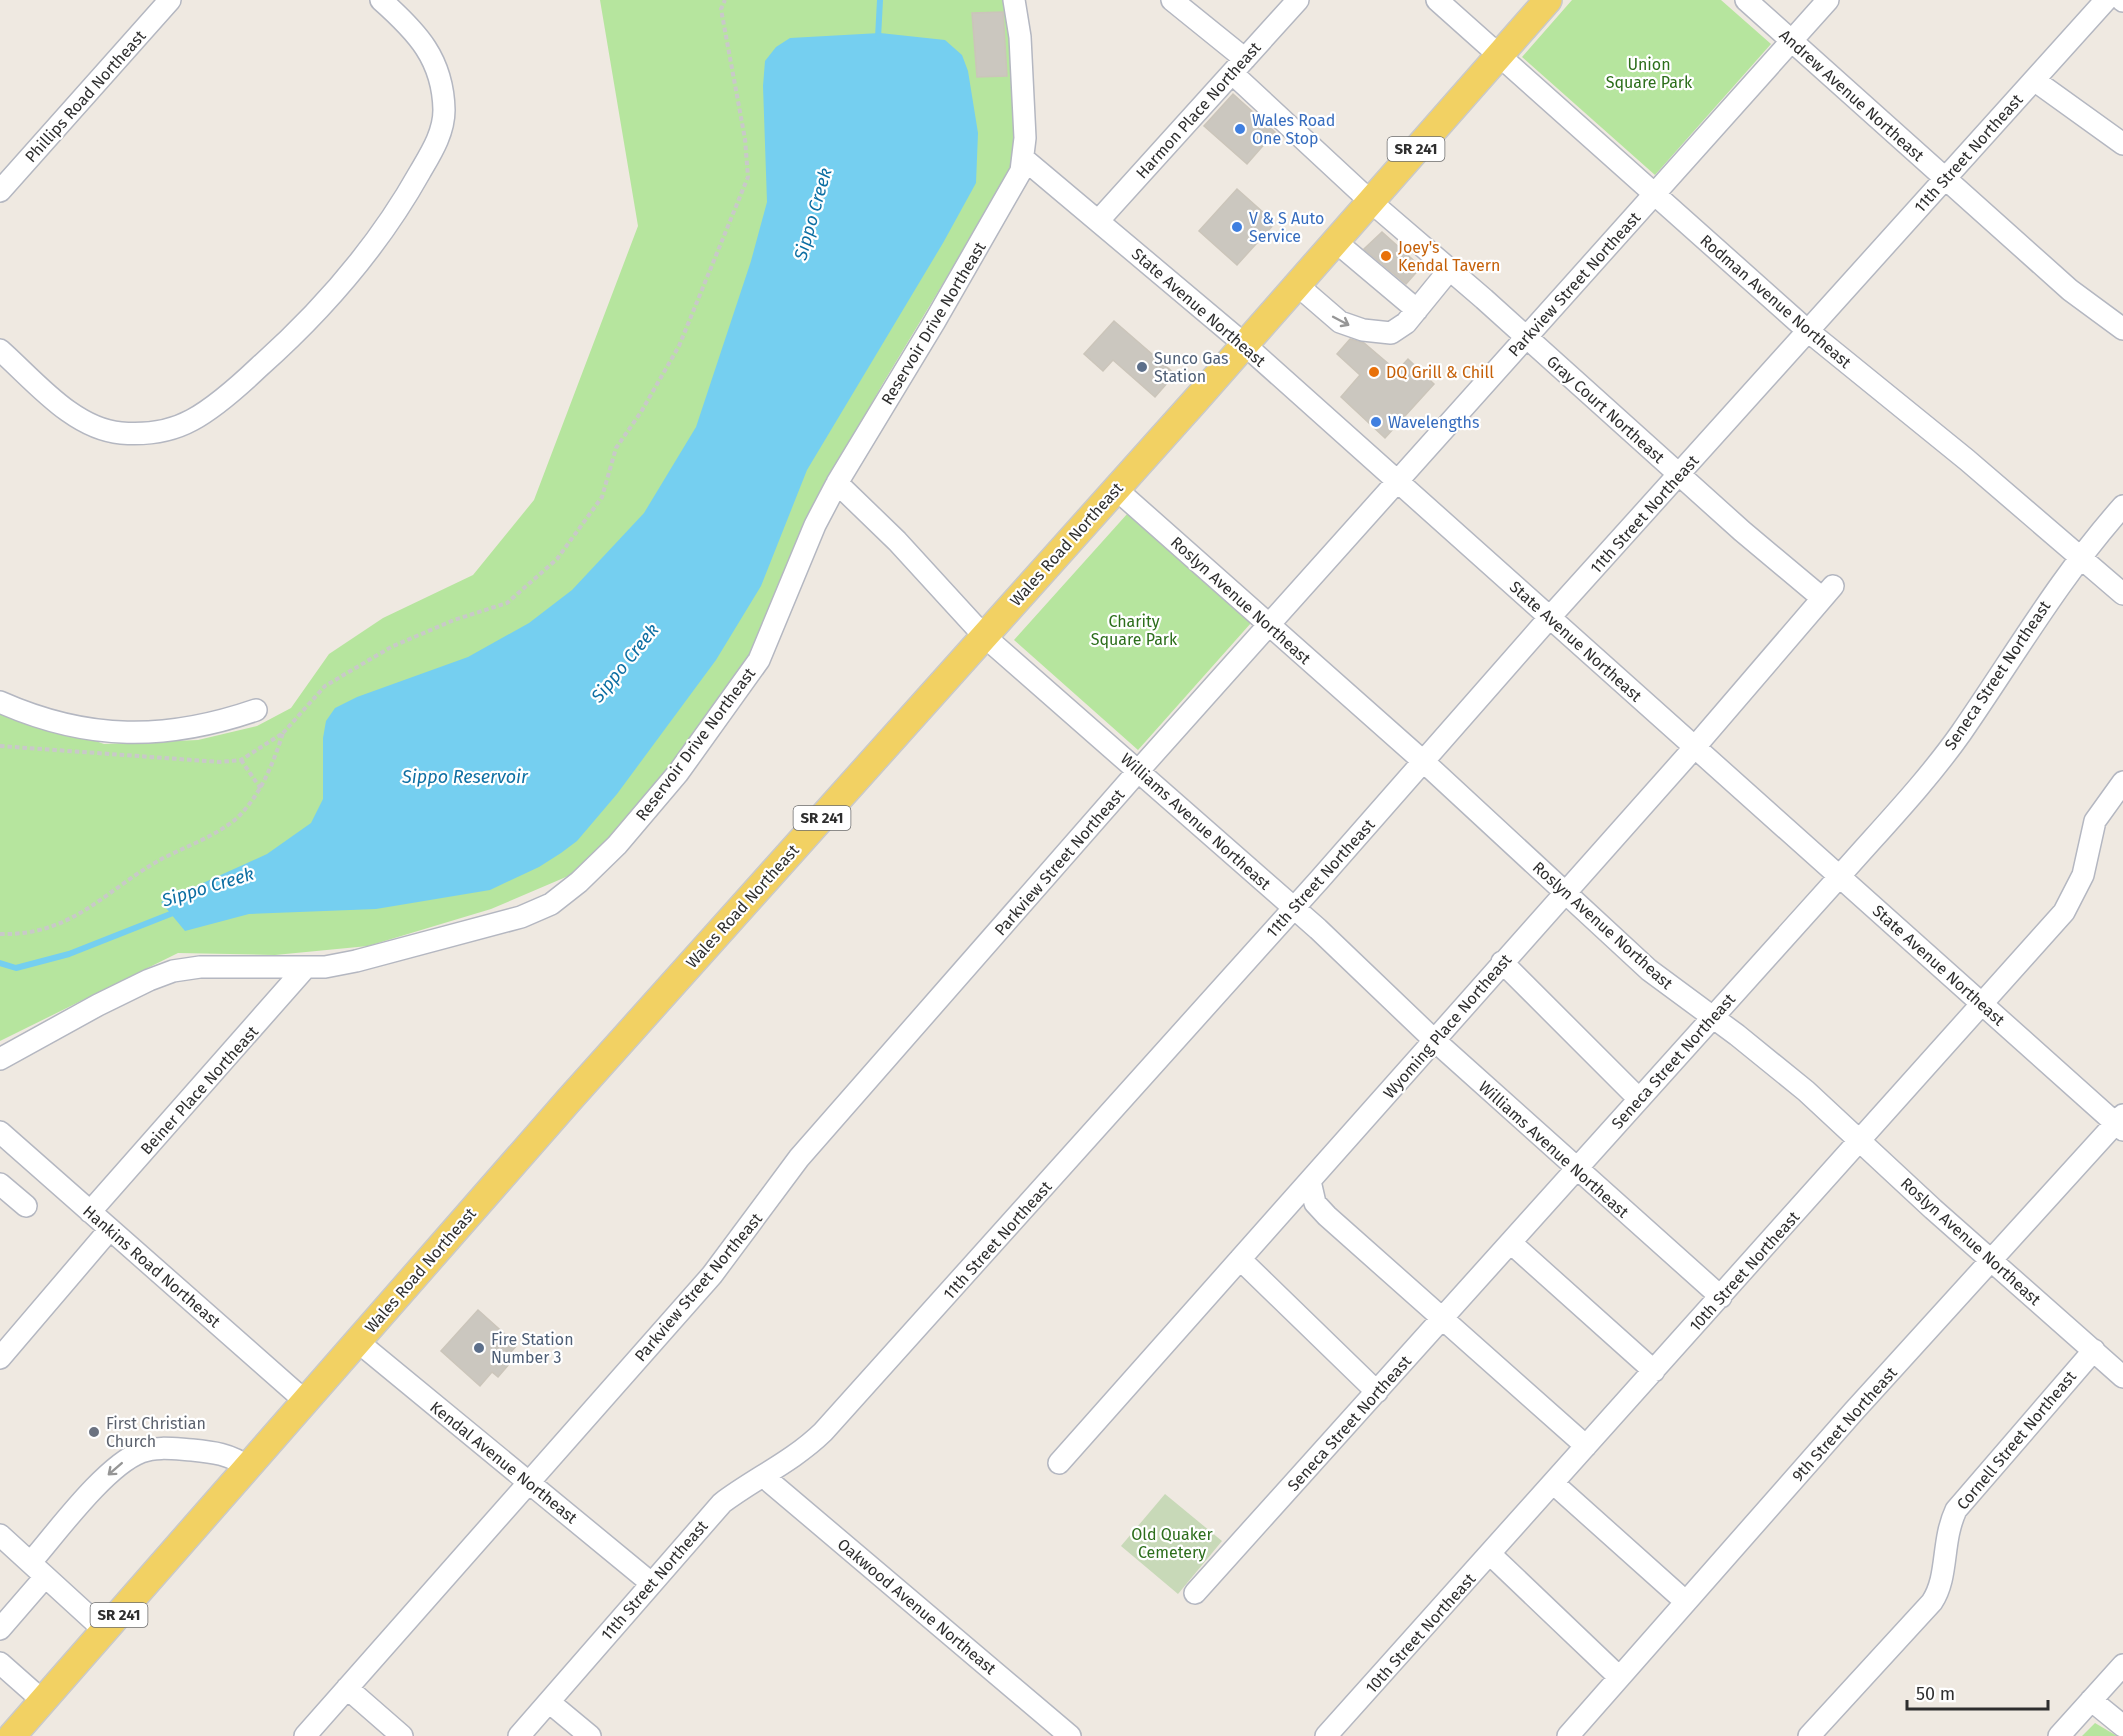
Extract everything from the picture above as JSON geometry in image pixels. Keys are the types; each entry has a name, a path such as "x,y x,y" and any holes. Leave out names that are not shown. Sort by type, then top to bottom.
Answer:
{"main road":[{"name":"Wales Road Northeast","path":"12,1736 577,1091 1116,489 1548,0"}],"street":[{"name":"Phillips Road Northeast","path":"0,192 170,0"},
{"path":"0,350 76,416 105,430 144,434 166,430 205,412 289,341 339,288 367,253 409,192 440,133 444,110 441,82 432,56 410,28 381,0"},
{"name":"Reservoir Drive Northeast","path":"0,1059 98,1005 173,971 200,967 306,968 356,961 521,917 551,903 579,882 651,806 716,723 759,660 815,525 837,483 1012,189 1024,159 1020,37 1014,0"},
{"name":"Gray Court Northeast","path":"1172,0 1370,201 1450,269 1679,475 1828,592"},
{"name":"Harmon Place Northeast","path":"1099,220 1298,0"},
{"name":"Rodman Avenue Northeast","path":"1437,0 1808,331 2123,594"},
{"name":"Andrew Avenue Northeast","path":"1746,0 2070,290 2123,328"},
{"name":"Parkview Street Northeast","path":"305,1736 712,1275 799,1158 1139,770 1828,0"},
{"name":"11th Street Northeast","path":"519,1736 722,1503 803,1451 823,1432 1424,762 1550,617 2106,0"},
{"path":"2034,80 2123,144"},
{"name":"State Avenue Northeast","path":"1024,159 1244,344 1839,877 2120,1123"},
{"path":"1335,241 1417,310"},
{"path":"1296,284 1340,322 1363,330 1391,333 1406,323 1450,269"},
{"name":"Williams Avenue Northeast","path":"837,483 897,541 984,636 1139,770 1293,908 1434,1040 1721,1297"},
{"name":"Roslyn Avenue Northeast","path":"1116,489 1424,762 1649,970 1806,1091 2123,1377"},
{"name":"Seneca Street Northeast","path":"1195,1593 1839,877 1959,735 2058,585 2123,506"},
{"name":"Wyoming Place Northeast","path":"1059,1463 1564,891 1694,748 1828,592"},
{"path":"0,702 83,729 133,735 200,727 256,710"},
{"name":"10th Street Northeast","path":"1326,1736 2064,912 2083,875 2095,820 2123,782"},
{"path":"1502,962 1639,1099"},
{"name":"Beiner Place Northeast","path":"90,1212 306,968"},
{"name":"9th Street Northeast","path":"1568,1736 1991,1260 2120,1123"},
{"name":"Hankins Road Northeast","path":"0,1132 305,1401"},
{"path":"1310,1181 1315,1203 1327,1216 1586,1446"},
{"path":"0,1184 26,1206"},
{"path":"0,1359 110,1229"},
{"path":"1511,1243 1654,1371"},
{"path":"1240,1258 1262,1283 1377,1392"},
{"name":"Kendal Avenue Northeast","path":"357,1341 651,1582"},
{"name":"Cornell Street Northeast","path":"1809,1736 1932,1602 1942,1583 1948,1526 1956,1510 2094,1350"},
{"path":"1,1626 38,1569 110,1473 140,1452 163,1448 214,1452 232,1457 248,1467"},
{"name":"Oakwood Avenue Northeast","path":"763,1476 1070,1736"},
{"path":"1553,1483 1686,1602"},
{"path":"0,1535 105,1631"},
{"path":"1490,1554 1619,1677"},
{"path":"0,1663 43,1701"},
{"path":"2059,1736 2123,1665"},
{"path":"347,1688 402,1736"},
{"path":"2091,1700 2123,1726"},
{"path":"549,1702 590,1736"}],"path":[{"path":"0,746 220,762 241,760 283,733 325,686 392,646 454,620 507,603 557,559 602,497 616,448 641,412 679,346 748,177 745,139 721,9 725,0"},
{"path":"0,934 21,935 51,929 77,916 157,862 237,818 261,789 283,733"},
{"path":"241,760 261,789"}],"green space":[{"path":"600,0 1007,0 1015,137 1010,172 882,385 814,506 756,648 649,795 580,871 491,909 368,946 275,955 178,953 0,1041 0,707 104,744 198,740 257,726 291,708 329,654 383,618 473,575 534,500 638,226"},
{"name":"Union Square Park","path":"1572,0 1721,0 1771,44 1655,175 1522,57"},
{"name":"Charity Square Park","path":"1128,513 1251,623 1138,750 1014,640"},
{"name":"Old Quaker Cemetery","path":"1165,1494 1222,1541 1178,1594 1121,1546"},
{"path":"2095,1723 2117,1736 2082,1736"}],"water":[{"name":"Sippo Reservoir","path":"880,33 945,40 962,55 968,71 978,133 976,183 943,243 807,470 761,586 716,660 617,794 577,841 539,867 490,890 376,909 249,914 185,931 161,902 267,854 311,823 323,799 323,738 326,721 335,708 357,697 468,657 529,623 572,590 644,513 696,427 751,261 767,202 763,86 765,61 776,47 790,38"}],"building":[{"path":"1003,12 1007,76 977,77 972,13"},
{"name":"Wales Road One Stop","path":"1233,94 1275,132 1247,164 1204,126"},
{"name":"V & S Auto Service","path":"1237,189 1275,223 1237,265 1199,231"},
{"name":"Joey's Kendal Tavern","path":"1382,232 1421,267 1406,284 1364,249"},
{"path":"1114,321 1175,374 1155,397 1113,360 1103,371 1084,354"},
{"path":"1350,339 1364,343 1397,371 1408,359 1434,384 1385,438 1341,397 1360,375 1337,354"},
{"path":"478,1310 517,1345 506,1358 511,1362 498,1377 492,1372 480,1386 441,1351"}],"waterway":[{"name":"Sippo Creek","path":"878,38 880,0"},
{"name":"Sippo Creek","path":"0,963 16,968 69,954 178,911"}],"place":[{"name":"Wales Road One Stop","path":"1240,129"},
{"name":"V & S Auto Service","path":"1237,227"},
{"name":"Joey's Kendal Tavern","path":"1386,256"},
{"name":"Sunco Gas Station","path":"1142,367"},
{"name":"DQ Grill & Chill","path":"1374,372"},
{"name":"Wavelengths","path":"1376,422"},
{"name":"Fire Station Number 3","path":"479,1348"},
{"name":"First Christian Church","path":"94,1432"}]}
